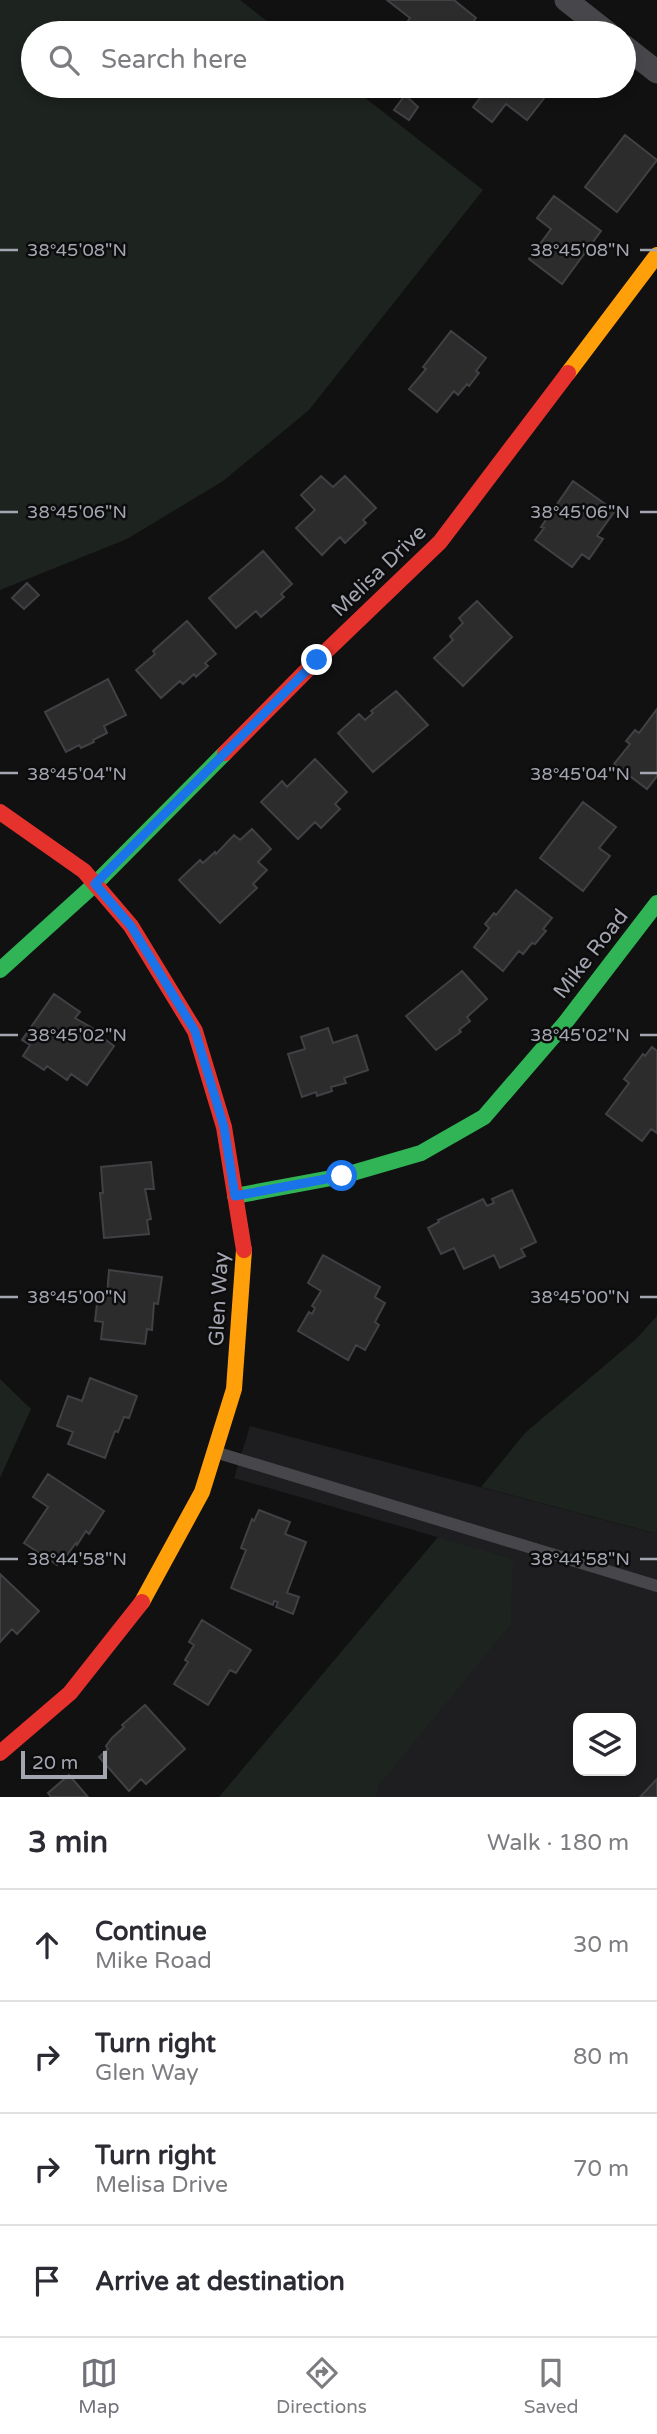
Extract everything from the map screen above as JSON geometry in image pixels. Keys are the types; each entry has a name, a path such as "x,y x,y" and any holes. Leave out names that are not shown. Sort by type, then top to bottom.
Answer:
{"street":[{"path":"566,0 593,21"},
{"path":"636,55 657,72"},
{"name":"Melisa Drive","path":"0,970 95,884 317,660 440,542 657,255"},
{"name":"Glen Way","path":"0,811 84,871 131,926 195,1031 224,1127 244,1249 234,1389 202,1492 137,1610 70,1693 0,1753"},
{"name":"Mike Road","path":"235,1196 342,1176 421,1153 484,1117 565,1023 657,903"}],"lane":[{"path":"215,1452 657,1586"}],"shaded area":[{"path":"0,0 240,0 267,21 21,21 21,98 365,98 483,190 309,410 223,481 127,539 0,590"},
{"path":"657,1316 657,1531 654,1533 481,1487 525,1433 636,1339"},
{"path":"0,1379 31,1409 0,1478"},
{"path":"250,1426 653,1533 657,1531 657,1797 377,1797 379,1785 513,1559 234,1478"},
{"path":"438,1537 513,1559 511,1624 379,1785 377,1797 219,1797"}],"building":[{"path":"387,0 454,0 476,18 474,21 408,21 410,18"},
{"path":"403,98 408,98 418,107 409,120 394,110"},
{"path":"480,98 544,98 527,120 506,104 492,122 473,107"},
{"path":"625,135 657,160 617,212 585,187"},
{"path":"554,196 601,231 562,284 529,259 551,229 537,218"},
{"path":"451,331 486,358 469,386 467,384 458,395 454,391 437,412 409,389"},
{"path":"321,476 333,487 345,476 376,508 363,520 366,523 345,543 340,537 322,555 296,528 315,510 301,495"},
{"path":"573,481 615,511 597,536 603,539 589,559 582,554 572,567 535,540"},
{"path":"263,551 292,584 281,594 284,597 261,617 256,611 236,628 209,598"},
{"path":"27,583 39,595 24,609 12,598"},
{"path":"477,601 512,637 463,686 434,658 453,640 450,636 463,623 459,618"},
{"path":"187,621 216,654 205,663 208,666 196,677 194,674 183,684 180,681 161,698 136,670"},
{"path":"108,679 126,715 104,726 107,733 93,740 94,742 81,748 79,745 66,752 45,712"},
{"path":"396,691 428,725 373,772 338,733 359,714 365,720 373,713 371,711"},
{"path":"657,709 657,776 647,789 614,764 630,744 626,741 635,730 639,733"},
{"path":"315,759 347,792 335,804 340,809 321,828 315,822 298,839 261,802 282,781 287,787"},
{"path":"583,802 616,827 599,848 610,856 583,891 540,858"},
{"path":"252,829 271,849 258,862 267,870 253,884 257,888 220,923 179,880 200,860 203,863 215,852 216,854 234,835 240,840"},
{"path":"516,890 552,918 535,944 532,943 523,954 519,951 503,971 474,947 489,928 485,924"},
{"path":"462,971 487,999 467,1017 470,1021 459,1030 461,1032 436,1050 406,1016"},
{"path":"54,994 80,1012 75,1018 101,1033 99,1035 114,1046 87,1085 71,1074 67,1080 47,1066 44,1070 23,1056 30,1045 22,1040"},
{"path":"328,1028 333,1043 357,1035 368,1070 344,1078 346,1083 331,1087 332,1091 317,1096 316,1092 302,1097 288,1054 305,1049 301,1037"},
{"path":"652,1047 657,1051 657,1133 651,1129 642,1141 606,1114 629,1083 624,1079 643,1054 645,1056"},
{"path":"151,1162 154,1189 145,1189 151,1219 147,1220 149,1234 104,1238 101,1167"},
{"path":"512,1190 536,1242 521,1249 525,1256 500,1268 494,1255 464,1269 454,1248 441,1254 428,1228 439,1222 438,1220 483,1199 487,1206 494,1203 492,1199"},
{"path":"323,1255 380,1287 375,1297 385,1303 375,1322 379,1325 365,1350 356,1345 348,1360 298,1331 309,1312 312,1314 315,1308 312,1306 321,1291 308,1283"},
{"path":"109,1270 162,1277 158,1304 154,1303 152,1330 147,1329 145,1344 101,1339 103,1322 95,1321 98,1295 107,1295"},
{"path":"90,1378 137,1396 129,1418 124,1417 118,1432 115,1431 105,1458 68,1444 73,1432 57,1426 68,1396 82,1401"},
{"path":"48,1474 104,1511 89,1534 86,1531 77,1545 76,1543 57,1565 24,1543 48,1507 33,1497"},
{"path":"259,1510 290,1522 285,1534 306,1542 287,1593 299,1597 293,1614 276,1607 278,1602 274,1601 273,1605 231,1588 246,1550 241,1548 252,1519 254,1521"},
{"path":"0,1574 39,1611 17,1634 12,1629 0,1642"},
{"path":"202,1620 251,1650 236,1673 230,1670 208,1705 174,1684 188,1662 185,1660 194,1645 189,1642"},
{"path":"145,1705 185,1749 146,1784 141,1779 129,1791 99,1757 108,1749 106,1746 112,1738 124,1727 122,1725"},
{"path":"69,1775 88,1797 51,1797 48,1793"},
{"path":"657,1779 657,1797 640,1797"}],"traffic: fast":[{"path":"0,970 95,884 225,753"},
{"path":"235,1196 342,1176 421,1153 484,1117 565,1023 657,903"}],"traffic: slow":[{"path":"568,373 657,255"},
{"path":"142,1602 202,1492 234,1389 244,1250"}],"traffic: jam":[{"path":"225,753 440,542 568,373"},
{"path":"0,812 84,871 131,926 195,1031 224,1127 244,1250"},
{"path":"0,1753 70,1693 142,1602"}],"route":[{"path":"317,660 95,884 131,926 195,1031 224,1127 235,1196 342,1176"}]}
